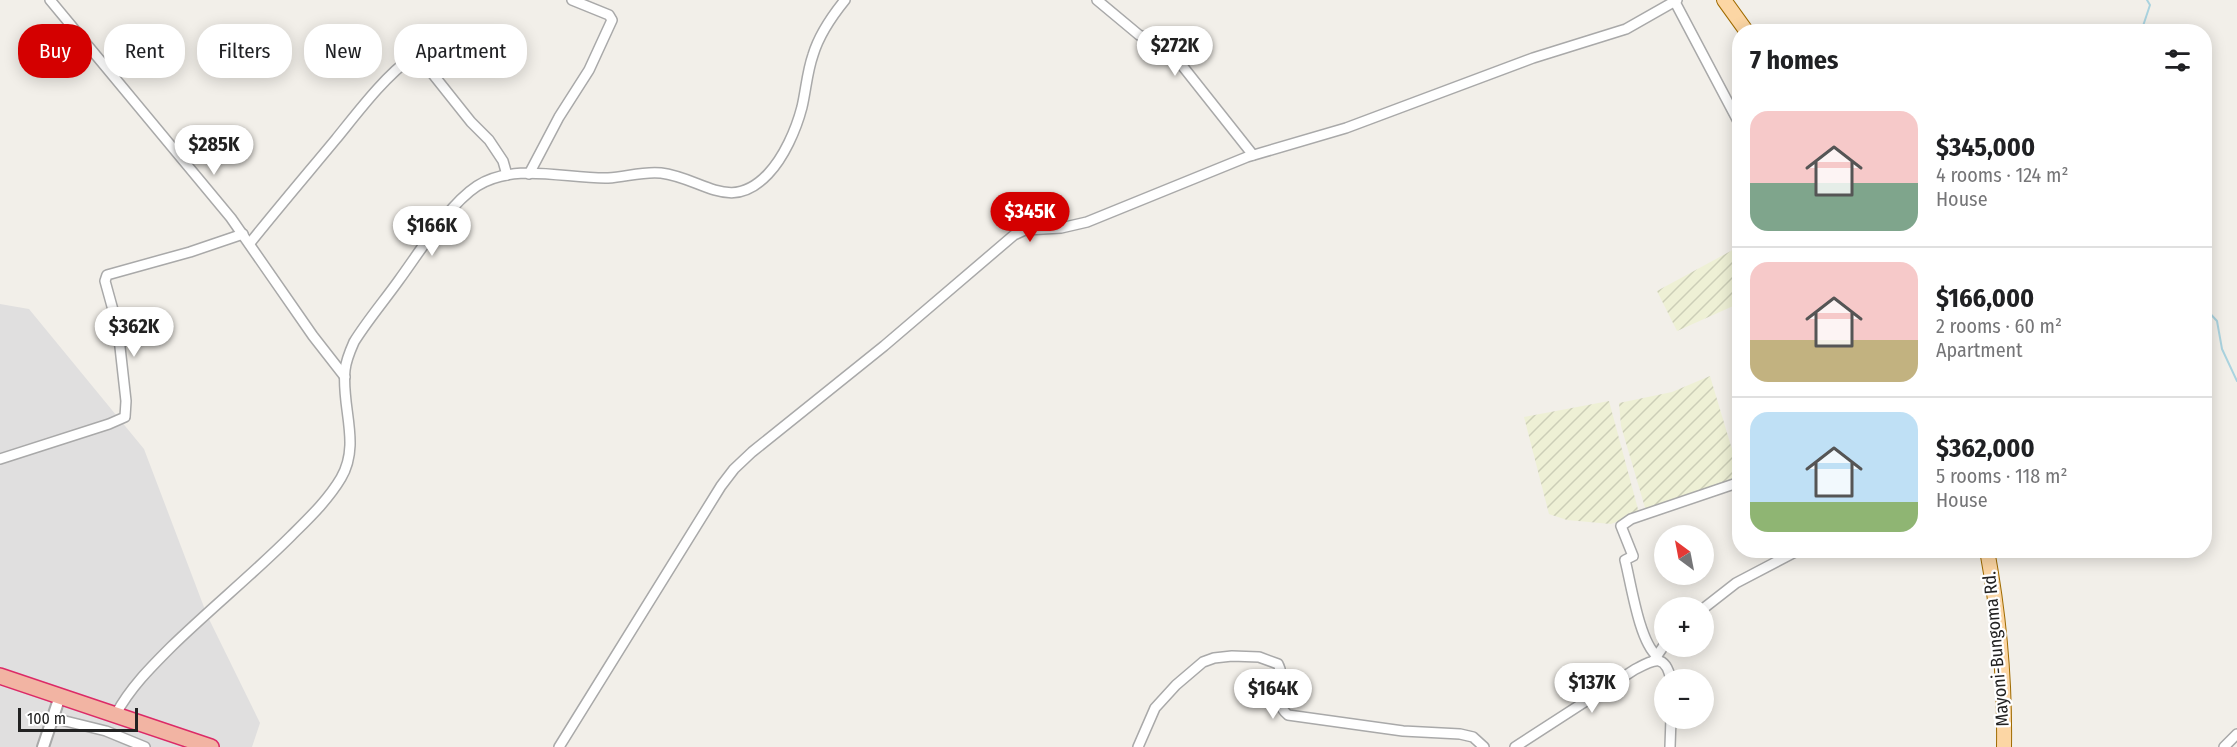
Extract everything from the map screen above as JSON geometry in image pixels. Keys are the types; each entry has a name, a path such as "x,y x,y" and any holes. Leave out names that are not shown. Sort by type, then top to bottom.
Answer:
{"highway":[{"path":"0,676 116,714 185,743 211,747"}],"main road":[{"path":"1724,0 1741,24"},
{"name":"Mayoni-Bungoma Rd.","path":"1988,558 2001,654 2004,747"}],"street":[{"path":"50,0 243,234 313,336 345,377"},
{"path":"529,174 589,70 612,20 609,15 572,0"},
{"path":"116,714 130,691 153,665 278,549 334,489 351,454 345,377 348,357 355,341 443,221 474,188 488,180 507,175 608,178 658,173 723,193 736,193 751,189 771,171 799,117 814,51 843,3 831,0"},
{"path":"1097,0 1139,35 1168,49 1254,155"},
{"path":"559,747 720,486 734,469 884,346 1014,235 1024,230 1061,228 1087,222 1254,155 1353,126 1533,58 1626,29 1676,1 1732,110"},
{"path":"250,243 288,193 361,109 412,57 424,63 471,122 484,133 498,153 507,175"},
{"path":"0,459 125,417 126,401 120,347 105,281 106,276 243,234"},
{"path":"1667,669 1666,665 1656,658 1643,633 1625,560 1633,556 1621,526 1631,519 1732,485"},
{"path":"1714,600 1736,583 1784,558"},
{"path":"1138,747 1152,715 1169,692 1203,662 1222,656 1258,657 1277,662 1281,671 1279,704 1288,715 1403,731 1460,734 1473,737 1484,747"},
{"path":"1515,747 1656,658"},
{"path":"43,747 60,696"},
{"path":"53,718 84,724 145,747"},
{"path":"1670,747 1671,729"},
{"path":"2224,747 2237,734"}],"shaded area":[{"path":"0,304 29,309 144,449 207,615 260,723 252,747 0,747"}],"green space":[{"path":"1732,250 1732,307 1677,331 1657,291"},
{"path":"1710,376 1732,449 1732,482 1646,511 1621,426 1619,403 1672,392"},
{"path":"1609,401 1639,513 1611,524 1567,520 1549,514 1524,417"}],"waterway":[{"path":"2144,24 2150,5 2147,0"},
{"path":"2212,316 2217,321 2222,349 2237,381"}]}
